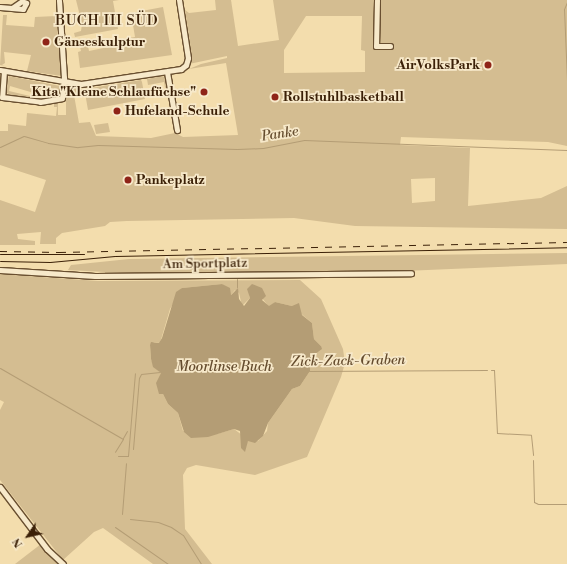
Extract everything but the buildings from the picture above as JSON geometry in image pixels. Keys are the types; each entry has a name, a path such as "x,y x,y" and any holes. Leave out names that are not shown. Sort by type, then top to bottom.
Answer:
{"street":[{"path":"59,0 62,83 62,98 40,102 2,97 2,71 62,83 92,84 183,68 188,61 179,0"},
{"path":"377,0 376,46 390,46"},
{"path":"0,7 12,8"},
{"path":"167,72 177,130"},
{"name":"Am Sportplatz","path":"0,270 95,276 411,272"},
{"path":"0,487 47,549 63,564"}],"shaded area":[{"path":"76,0 119,0 113,1 118,29 75,37 74,33 81,31 82,24"},
{"path":"215,0 231,0 238,46 279,40 273,0 567,0 567,146 548,142 401,137 400,145 470,148 468,206 541,198 567,186 567,229 355,226 294,218 127,221 110,222 105,226 62,233 56,238 56,244 40,244 41,232 17,234 18,239 35,241 35,245 0,245 0,200 35,212 46,180 0,165 0,131 8,131 8,124 26,126 27,113 56,116 57,107 54,107 54,103 58,102 58,115 66,115 66,87 85,89 141,80 145,99 88,110 85,93 74,95 79,123 90,122 96,136 151,138 175,133 183,137 238,135 226,63 189,69 201,64 227,58 227,56 189,64 192,56 185,10 189,13 216,10","holes":["306,16 362,16 361,50 365,51 365,72 284,73 284,50","435,178 435,201 412,203 411,179"]},
{"path":"163,7 172,55 80,68 78,52 81,51 79,43 87,41 89,51 118,45 117,40 135,37 131,13"},
{"path":"3,15 7,15 6,25 34,27 35,17 56,16 62,76 27,71 31,55 4,52 5,63 2,65 5,66 0,65"},
{"path":"9,76 60,86 60,95 44,100 45,91 35,90 34,93 10,86 9,91 30,96 30,98 10,95 6,92"},
{"path":"162,76 166,78 167,87 165,88 164,82 148,85 147,79"},
{"path":"108,123 110,132 96,134 94,125"},
{"path":"567,253 567,264 404,271 105,274 105,272 68,270 71,265 129,259"},
{"path":"0,274 98,281 300,280 321,299 343,349 345,363 341,377 307,457 255,475 196,465 187,468 183,475 185,529 212,564 153,564 103,528 94,532 63,560 0,480 0,410 4,402 0,400","holes":["222,284 231,295 235,290 239,293 242,306 250,298 249,293 262,298 269,307 275,302 292,306 312,323 314,339 321,346 321,349 311,357 310,371 300,386 292,389 268,423 267,431 258,441 248,441 241,448 242,435 234,429 217,434 183,431 178,413 168,404 163,394 159,394 161,373 154,367 151,359 150,345 154,342 160,343 170,309 182,288"]},
{"path":"41,544 60,564 15,564"}],"water":[{"name":"Moorlinse Buch","path":"222,284 230,288 231,295 238,288 239,299 244,306 250,298 247,289 252,284 262,288 266,296 262,300 269,306 275,302 292,306 299,303 302,315 312,323 314,339 322,349 311,357 310,371 300,386 292,389 268,423 263,436 255,443 248,441 245,452 241,448 240,431 234,429 208,437 191,438 184,432 178,413 168,404 163,394 159,394 156,383 161,373 153,367 151,359 151,342 159,343 162,338 176,292 182,288"}],"waterway":[{"path":"567,2 564,9 567,82"},
{"name":"Panke","path":"0,147 24,136 48,143 78,147 98,145 237,149 263,148 304,140 567,150"},
{"path":"237,279 237,287"},
{"path":"0,368 123,439 115,452"},
{"name":"Zick-Zack-Graben","path":"309,371 487,370"},
{"name":"Zick-Zack-Graben","path":"491,370 494,370 497,433 531,435 533,455"},
{"name":"Zick-Zack-Graben","path":"133,449 139,378 141,374 160,372"},
{"path":"118,456 128,456 135,373"},
{"path":"123,438 127,431"},
{"name":"Zick-Zack-Graben","path":"533,460 534,502 538,504 566,504"},
{"path":"122,514 126,463"},
{"path":"130,519 158,522 171,527 183,535 201,564"},
{"path":"115,527 168,564"}],"tram line":[{"path":"0,261 50,262 115,256 567,247"},
{"path":"0,254 84,254"}],"railway":[{"path":"0,251 59,252 567,242"}],"place":[{"name":"Gänseskulptur","path":"46,42"},
{"name":"AirVolksPark","path":"488,65"},
{"name":"Kita \"Kleine Schlaufüchse\"","path":"204,92"},
{"name":"Rollstuhlbasketball","path":"275,97"},
{"name":"Hufeland-Schule","path":"117,111"},
{"name":"Pankeplatz","path":"128,180"}],"district":[{"name":"BUCH III SÜD","path":"107,21"}]}
